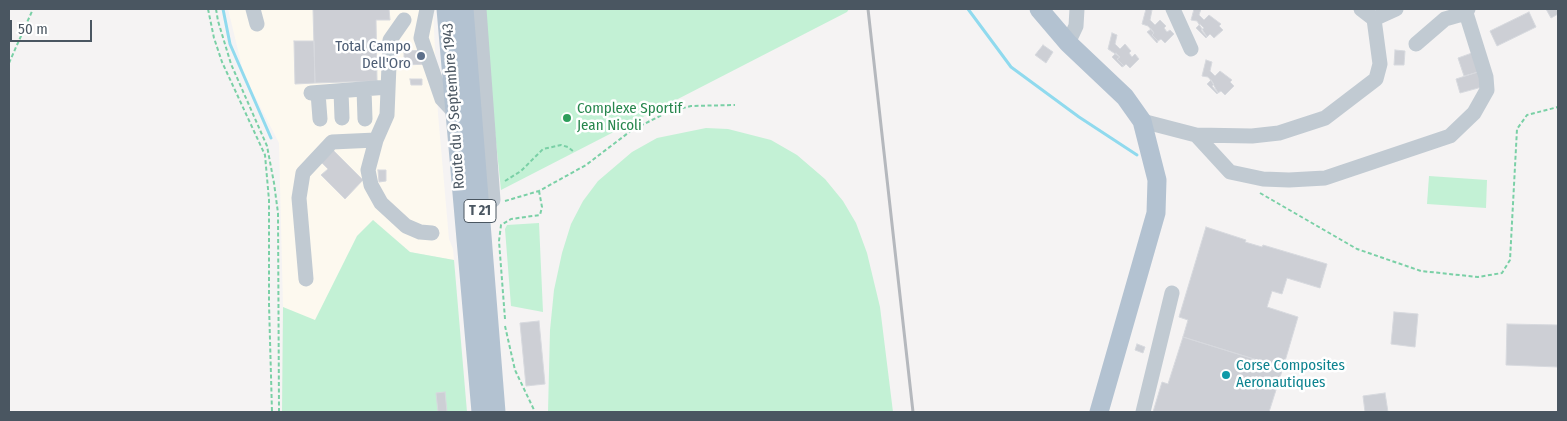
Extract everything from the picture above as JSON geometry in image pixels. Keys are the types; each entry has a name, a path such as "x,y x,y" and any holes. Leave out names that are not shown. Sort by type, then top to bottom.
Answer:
{"main road":[{"name":"Route du 9 Septembre 1943","path":"446,9 481,412"},
{"name":"Route du 9 Septembre 1943","path":"464,9 496,412"},
{"path":"1038,9 1068,43 1125,97 1142,121 1157,180 1156,213 1099,412"}],"street":[{"path":"253,9 257,24"},
{"path":"420,38 427,9"},
{"path":"479,9 492,193"},
{"path":"1068,43 1076,26 1077,9"},
{"path":"1173,9 1191,49"},
{"path":"1142,121 1196,135 1252,136 1279,133 1325,118 1376,79 1380,64 1374,19 1361,9"},
{"path":"1374,19 1396,9"},
{"path":"1196,135 1230,172 1263,178 1289,180 1325,178 1450,136 1474,113 1487,90 1486,77 1467,11 1445,19 1416,44"},
{"path":"432,233 420,232 406,226 380,203 371,185 368,170 376,140 387,115 390,40 405,14 420,38 442,99 455,113"},
{"path":"320,119 315,93 388,87"},
{"path":"364,89 365,119"},
{"path":"341,91 342,118"},
{"path":"306,279 299,198 303,173 332,142 376,140"},
{"path":"1142,412 1172,293"}],"path":[{"path":"9,63 33,9"},
{"path":"208,9 214,38 222,62 266,155 269,200 272,412"},
{"path":"216,9 231,64 267,146 274,183 278,213 279,412"},
{"path":"492,193 513,200 539,191 586,165 632,130 668,112 691,106 735,105"},
{"path":"1254,189 1357,249 1420,271 1478,277 1502,273 1510,260 1514,149 1517,129 1527,115 1558,107"},
{"path":"492,193 513,177 542,149 560,144 574,152"},
{"path":"535,412 515,370 507,337 499,241 501,225 504,221 540,215 542,207 539,191"}],"shaded area":[{"path":"228,9 433,9 438,114 449,239 453,249 454,260 410,252 373,220 357,236 315,321 283,307 279,143 244,75"}],"green space":[{"name":"Complexe Sportif Jean Nicoli","path":"484,9 849,9 847,12 501,190"},
{"path":"706,128 728,129 771,140 797,155 825,179 843,201 856,223 867,253 880,307 893,412 548,412 550,330 554,290 571,224 583,201 598,181 632,152 657,138"},
{"path":"1429,176 1487,180 1486,208 1427,204"},
{"path":"373,220 410,252 454,260 467,412 282,412 283,307 315,320 357,236"},
{"path":"539,223 543,312 511,306 505,229 507,225"}],"building":[{"path":"313,9 389,9 390,20 376,20 377,81 315,83"},
{"path":"1146,9 1152,10 1150,20 1155,25 1160,20 1166,26 1164,28 1167,32 1170,30 1174,34 1165,43 1161,39 1158,41 1152,35 1154,33 1148,26 1142,24"},
{"path":"1194,9 1201,9 1199,15 1204,20 1209,15 1221,24 1219,26 1223,30 1214,38 1210,34 1207,37 1197,21 1191,20"},
{"path":"1546,9 1558,9 1558,14 1551,18"},
{"path":"1529,12 1536,27 1497,46 1490,31"},
{"path":"1200,24 1204,28 1201,30 1206,38 1196,28"},
{"path":"1151,29 1154,33 1152,35 1158,41 1157,43 1147,32"},
{"path":"1112,33 1117,35 1115,44 1120,49 1125,44 1131,51 1129,53 1132,57 1135,54 1139,59 1130,68 1126,64 1124,66 1117,59 1120,57 1108,49"},
{"path":"294,41 314,41 315,83 295,84"},
{"path":"1043,45 1053,52 1046,63 1035,55"},
{"path":"428,50 429,64 404,65 404,51"},
{"path":"1395,50 1405,51 1404,65 1394,65"},
{"path":"1116,53 1120,57 1117,59 1124,66 1122,67 1112,57"},
{"path":"1472,53 1478,72 1464,76 1458,58"},
{"path":"1206,60 1212,62 1210,71 1215,76 1220,71 1232,80 1230,82 1234,86 1225,95 1221,91 1218,93 1208,77 1202,76"},
{"path":"1478,72 1482,87 1460,93 1456,79"},
{"path":"410,79 422,79 422,85 411,85"},
{"path":"1211,80 1218,93 1217,94 1207,84"},
{"path":"333,150 363,180 345,199 321,175 328,169 321,162"},
{"path":"378,170 386,170 386,181 379,182"},
{"path":"1206,227 1246,240 1245,242 1262,247 1263,245 1327,264 1320,288 1287,278 1282,294 1272,291 1267,307 1298,317 1283,368 1183,337 1188,320 1179,317"},
{"path":"1394,312 1418,314 1415,347 1391,344"},
{"path":"539,321 545,384 526,386 520,323"},
{"path":"1507,324 1558,325 1558,367 1506,365"},
{"name":"Corse Composites Aeronautiques","path":"1183,337 1283,368 1269,412 1153,412 1162,382 1168,384"},
{"path":"1137,344 1145,347 1143,353 1135,350"},
{"path":"445,392 447,412 438,412 436,393"},
{"path":"1385,393 1388,412 1365,412 1363,396"}],"waterway":[{"path":"223,9 230,44 271,138"},
{"path":"968,9 1011,67 1079,117 1137,155"}],"railway":[{"path":"868,9 913,412"}],"place":[{"name":"Total Campo Dell'Oro","path":"421,56"},
{"name":"Complexe Sportif Jean Nicoli","path":"567,118"},
{"name":"Corse Composites Aeronautiques","path":"1226,375"}]}
